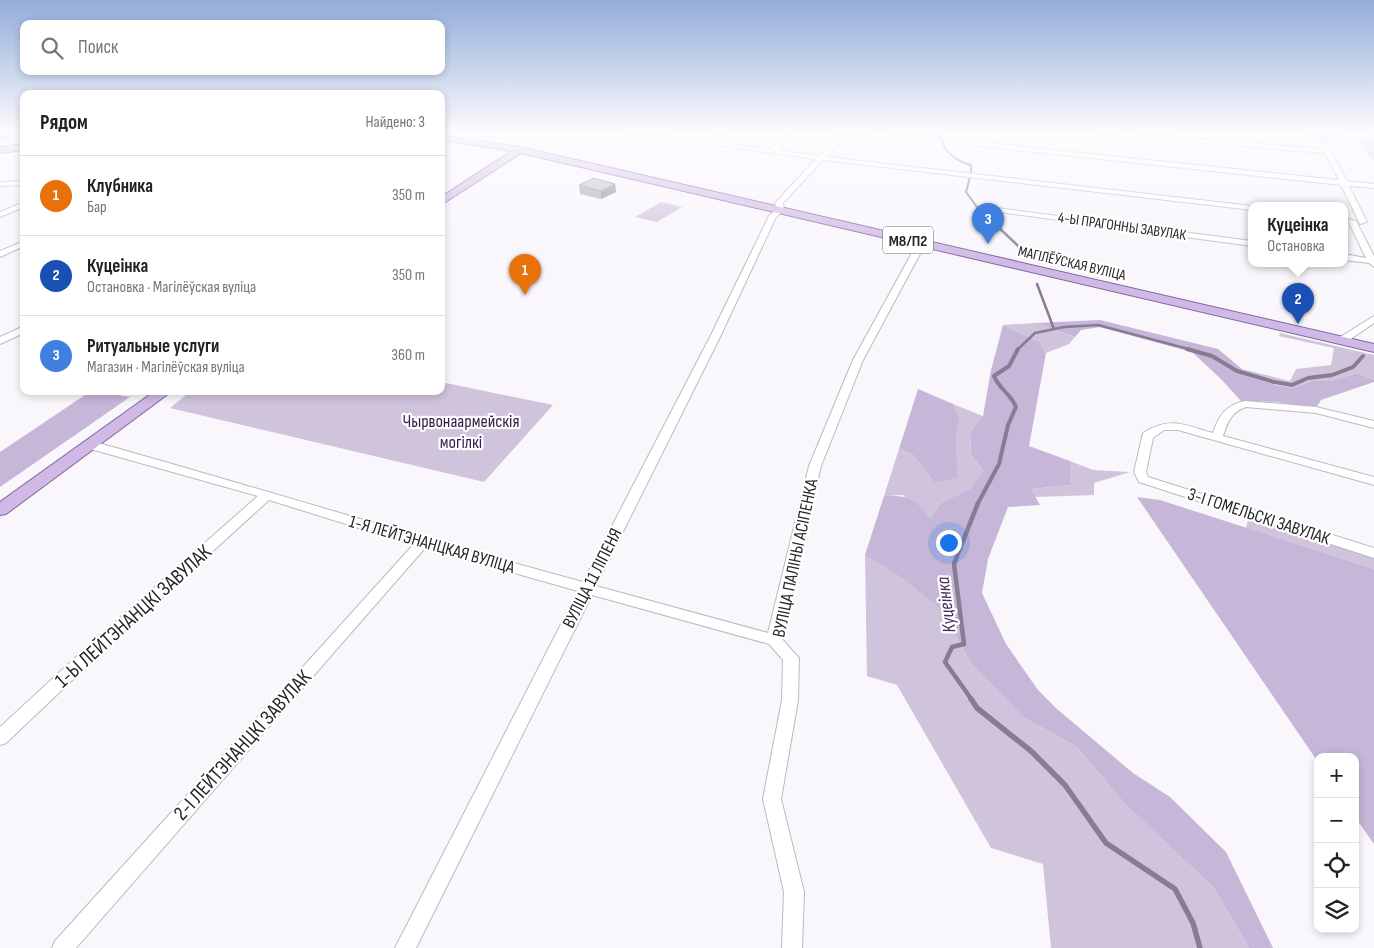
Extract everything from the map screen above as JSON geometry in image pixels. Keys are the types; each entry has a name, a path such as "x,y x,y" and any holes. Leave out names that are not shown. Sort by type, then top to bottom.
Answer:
{"main road":[{"path":"445,199 480,176"},
{"name":"МАГІЛЁЎСКАЯ ВУЛІЦА","path":"634,176 1374,348"},
{"path":"0,510 160,395"}],"street":[{"name":"ВУЛІЦА 11 ЛІПЕНЯ","path":"405,948 715,337 774,216 780,210 779,203 804,176"},
{"path":"978,176 1248,208"},
{"path":"1288,176 1374,186"},
{"path":"1340,176 1363,222"},
{"path":"0,184 20,182"},
{"path":"0,215 20,206"},
{"name":"4-Ы ПРАГОННЫ ЗАВУЛАК","path":"992,210 1248,243"},
{"path":"1348,220 1374,224"},
{"path":"1348,220 1373,263"},
{"path":"0,254 20,244"},
{"name":"ВУЛІЦА ПАЛІНЫ АСІПЕНКА","path":"792,948 794,892 772,798 790,700 791,658 774,640 815,466 858,360 917,251 924,244"},
{"path":"1348,258 1373,263"},
{"path":"1341,341 1374,319"},
{"path":"3,338 20,331"},
{"path":"1374,425 1316,410 1245,404 1235,406 1226,412 1217,436 1374,481"},
{"name":"3-І ГОМЕЛЬСКІ ЗАВУЛАК","path":"1217,436 1178,426 1162,427 1147,436 1140,472 1143,480 1374,553"},
{"name":"1-Я ЛЕЙТЭНАНЦКАЯ ВУЛІЦА","path":"91,445 267,495 422,543 774,640"},
{"name":"1-Ы ЛЕЙТЭНАНЦКІ ЗАВУЛАК","path":"0,738 95,649 267,495"},
{"name":"2-І ЛЕЙТЭНАНЦКІ ЗАВУЛАК","path":"62,948 422,543"}],"green space":[{"path":"661,202 682,207 657,222 635,217"},
{"path":"1036,323 1075,337 1069,344 1046,353 1040,342 1003,325"},
{"path":"1280,333 1374,355 1374,380 1358,373 1330,381 1312,381 1293,388 1238,374 1242,369 1290,381 1296,369 1331,365 1334,348 1279,336"},
{"name":"Чырвонаармейскія могілкі","path":"445,383 553,405 484,482 170,408 186,395 445,395"},
{"path":"953,404 983,416 970,432 971,455 984,471 970,491 942,502 930,520 903,495 884,496 899,449 912,454 935,483 956,478 956,436 960,420"},
{"path":"1070,461 1093,470 1130,472 1094,483 1094,495 1035,497 1031,489 1070,485"},
{"path":"1249,516 1374,556 1374,569 1246,528"},
{"path":"865,555 900,577 942,610 970,662 1023,717 1077,747 1125,804 1214,888 1249,948 1051,948 1043,864 991,848 897,685 867,676"}],"shaded area":[{"path":"1100,320 1218,349 1242,369 1239,374 1276,385 1293,388 1312,381 1330,381 1358,373 1374,380 1374,382 1321,400 1316,408 1277,402 1241,401 1192,352 1100,327 1081,330 1075,337 1036,323"},
{"path":"1003,325 1040,342 1046,353 1029,446 1070,461 1070,485 1031,489 1040,505 1008,507 988,559 982,593 1006,644 1038,690 1057,709 1133,773 1170,797 1226,852 1273,948 1249,948 1214,888 1125,804 1077,747 1023,717 970,662 942,610 900,577 865,555 884,496 899,496 911,500 930,519 942,502 970,490 984,471 971,455 970,432 983,416 991,370"},
{"path":"918,389 953,404 960,420 956,436 957,478 935,483 912,454 899,449"},
{"path":"85,395 130,397 0,487 0,452"},
{"path":"1137,497 1160,500 1374,569 1374,844 1359,823 1359,753 1314,753 1314,756"}],"building":[{"path":"594,178 615,184 601,191 579,185"}],"waterway":[{"path":"970,177 966,192 980,211 999,228"},
{"path":"998,227 1032,259"},
{"path":"1037,284 1054,329"},
{"name":"Куцеінка","path":"1018,349 1035,333 1064,327 1098,325 1192,350"},
{"name":"Куцеінка","path":"978,504 999,464 1008,425 1016,407 994,376 1009,366 1018,349"},
{"name":"Куцеінка","path":"1187,349 1212,356 1237,371 1274,382 1292,385 1308,378 1332,375 1353,367 1363,356"},
{"name":"Куцеінка","path":"972,700 945,662 952,647 964,644 954,564 978,504"},
{"name":"Куцеінка","path":"971,699 977,708 1031,751 1065,785 1106,843 1175,889 1193,923 1200,948"}],"place":[{"name":"Ритуальные услуги","path":"988,244"},
{"name":"Клубника","path":"525,295"},
{"name":"Куцеінка","path":"1298,324"}]}
